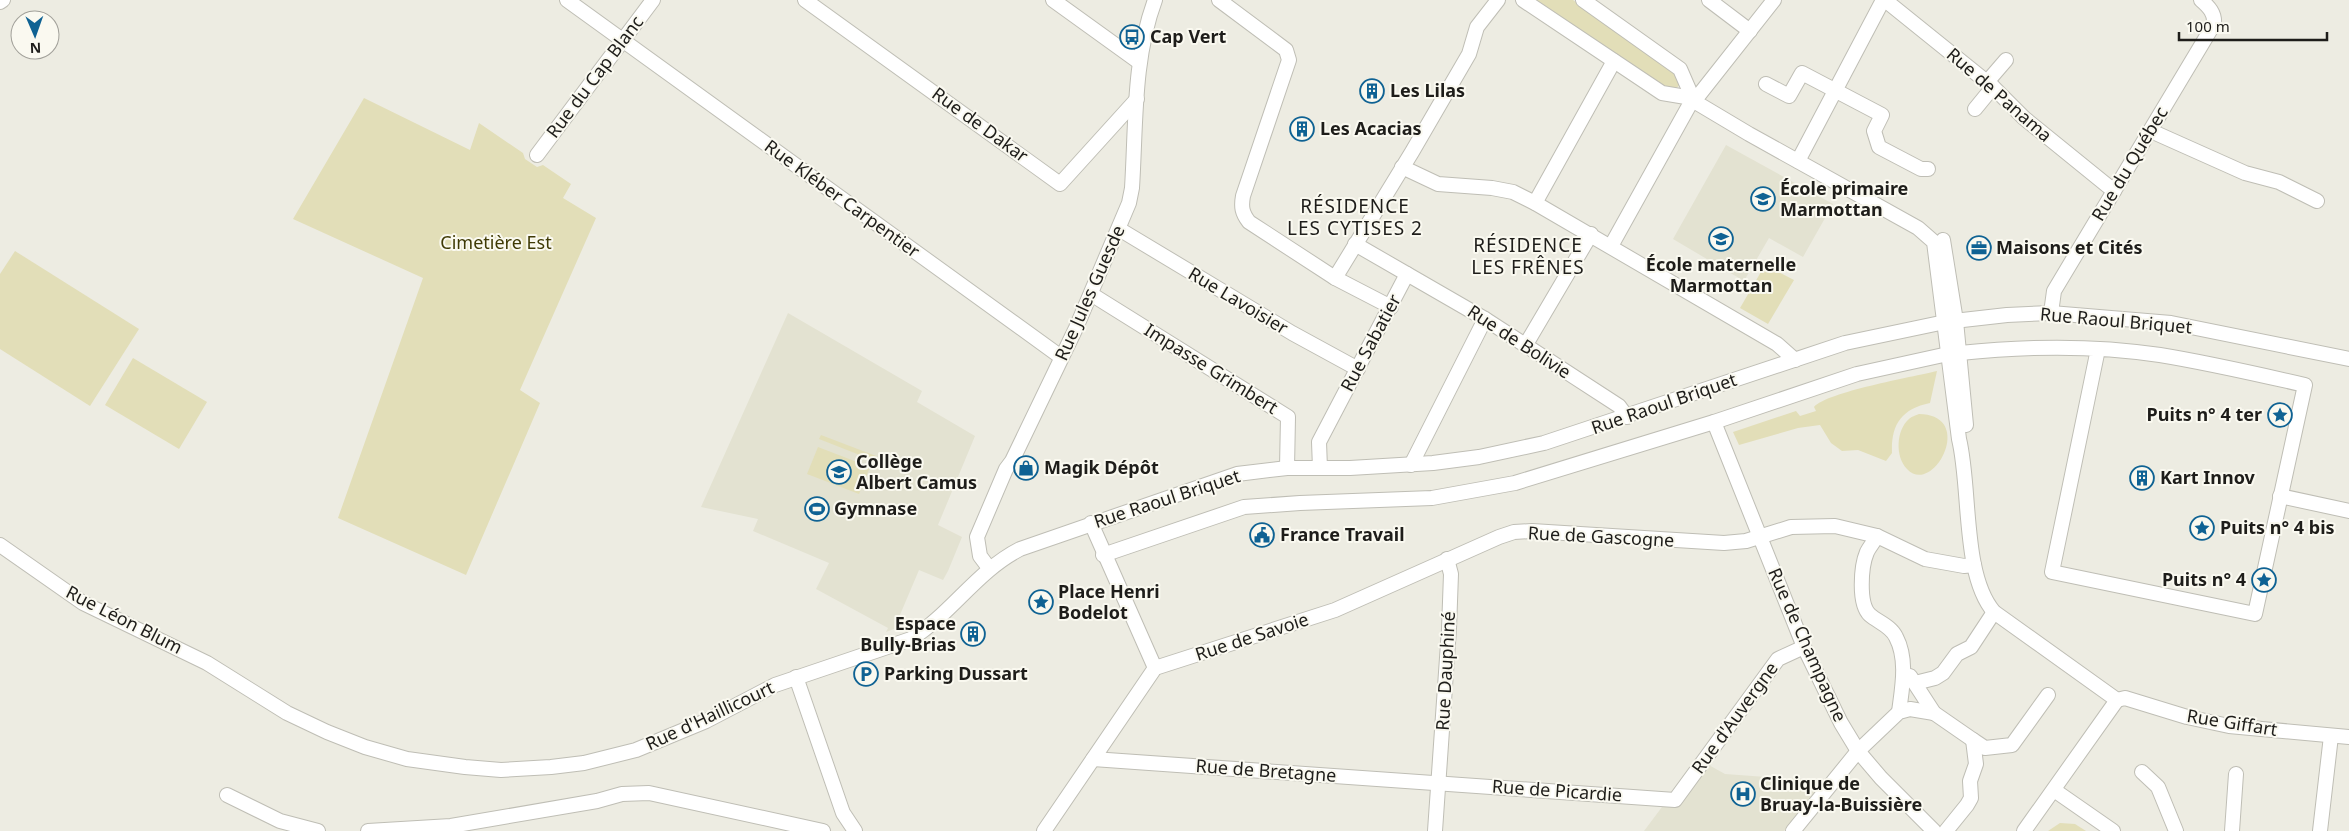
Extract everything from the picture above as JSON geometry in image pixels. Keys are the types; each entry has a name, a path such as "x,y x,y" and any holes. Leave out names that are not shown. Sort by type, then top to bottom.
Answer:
{"street":[{"name":"Rue Kléber Carpentier","path":"567,0 1062,357"},
{"name":"Rue du Cap Blanc","path":"537,155 653,0"},
{"name":"Rue de Dakar","path":"805,0 1060,184 1137,99"},
{"path":"1053,0 1139,62"},
{"name":"Rue Jules Guesde","path":"989,568 980,556 978,537 1006,469 1012,461 1091,294 1120,229 1129,203 1132,188 1139,62 1144,32 1155,0"},
{"path":"1219,0 1286,50 1288,60 1243,196 1243,214 1248,222 1335,278 1391,308"},
{"path":"1335,278 1469,54 1478,27 1498,0"},
{"path":"1523,0 1662,92 1692,98 1798,162 1918,228 1928,230 1943,239 1954,354 1967,428 1964,462 1974,565 1981,593 1994,612 2117,700 2024,831"},
{"path":"1583,0 1680,69 1692,98"},
{"path":"1709,0 1750,31"},
{"path":"1611,246 1692,98 1774,0"},
{"path":"1798,162 1884,0"},
{"name":"Rue de Panama","path":"1884,0 1990,84 2024,118 2114,191"},
{"name":"Rue du Québec","path":"2051,313 2054,291 2214,24 2214,16 2209,7 2201,0"},
{"path":"1975,109 2006,60"},
{"path":"1535,203 1614,61"},
{"path":"1766,84 1789,96 1802,73 1835,90 1882,115 1874,131 1879,147 1920,169 1928,168"},
{"path":"2154,125 2245,173 2279,182 2317,201"},
{"path":"1402,167 1438,184 1492,188 1513,192 1591,234 1777,344 1795,360"},
{"name":"Rue Lavoisier","path":"1120,229 1292,333 1358,369"},
{"path":"1525,346 1591,234"},
{"name":"Rue Sabatier","path":"1320,468 1319,442 1391,308 1407,274 1355,244"},
{"name":"Rue de Bolivie","path":"1407,274 1485,319 1619,406 1627,417"},
{"name":"Impasse Grimbert","path":"1091,294 1288,417 1287,468"},
{"name":"Rue Raoul Briquet","path":"796,677 911,639 928,627 989,568 1020,549 1237,474 1287,468 1411,465 1455,461 1521,449 1567,437 1868,337 1950,322 2051,313 2171,323 2349,359"},
{"path":"1411,465 1485,319"},
{"path":"1103,555 1244,507 1432,498 1515,484 1716,428 1857,374 1954,354 2022,348 2098,349 2160,355 2305,385 2280,496 2261,594 2255,614 2052,572 2098,349"},
{"name":"Rue de Champagne","path":"1716,428 1804,647 1829,700 1858,751 1886,784 1934,831"},
{"path":"2280,496 2349,511"},
{"path":"1044,831 1155,668 1103,555 1091,523"},
{"name":"Rue de Gascogne","path":"1447,559 1514,532 1724,544 1738,542 1782,528 1812,524 1835,526 1877,536 1925,559 1964,566 1974,565"},
{"path":"1877,536 1866,553 1861,572 1866,610 1895,634 1904,667 1934,713 1985,748 2012,745 2048,696"},
{"name":"Rue Léon Blum","path":"0,545 83,603 207,663 250,690"},
{"name":"Rue de Savoie","path":"1155,668 1335,610 1447,559"},
{"name":"Rue Dauphiné","path":"1435,831 1449,620 1451,574 1447,559"},
{"path":"1915,683 1936,678 1943,673 1957,654 1972,647 1994,612"},
{"name":"Rue d'Auvergne","path":"1675,800 1778,659 1804,647"},
{"path":"1899,712 1904,667"},
{"path":"796,677 843,812 854,831"},
{"name":"Rue d'Haillicourt","path":"250,690 296,717 365,748 407,759 465,768 526,770 584,763 650,745 692,728 759,692 796,677"},
{"name":"Rue Giffart","path":"2117,700 2125,698 2187,717 2229,726 2349,737"},
{"path":"1793,831 1858,751 1899,712 1910,709 1934,713"},
{"path":"2320,831 2331,736"},
{"path":"1946,831 1968,805 1970,781 1976,764 1973,740"},
{"name":"Rue de Bretagne","path":"1093,758 1439,783"},
{"path":"2142,772 2158,787 2176,831"},
{"path":"2232,831 2236,774"},
{"name":"Rue de Picardie","path":"1439,783 1675,800"},
{"path":"2054,790 2113,831"},
{"path":"368,831 458,825 597,801 622,794 649,793 823,831"},
{"path":"227,796 280,821 318,831"}],"shaded area":[{"name":"École primaire Marmottan","path":"1726,145 1833,204 1803,257 1769,238 1744,281 1673,239"},
{"name":"Collège Albert Camus","path":"788,313 922,391 917,402 975,436 938,525 962,537 948,571 943,580 919,570 894,629 886,632 888,628 816,589 829,563 753,531 758,519 701,507"},
{"name":"Clinique de Bruay-la-Buissière","path":"1698,759 1725,774 1824,781 1784,831 1644,831"}],"green space":[{"path":"1525,0 1573,0 1681,77 1683,81 1673,92"},
{"name":"Cimetière Est","path":"364,98 470,150 479,123 523,153 525,159 537,167 543,165 571,184 563,198 596,218 520,390 540,403 466,575 338,518 423,278 293,219"},
{"path":"15,251 139,329 90,406 0,349 0,274"},
{"path":"1765,265 1794,280 1768,324 1740,308"},
{"path":"133,358 207,402 179,449 105,405"},
{"path":"1937,371 1930,403 1912,409 1900,420 1893,434 1892,453 1886,461 1858,450 1842,451 1831,443 1820,425 1798,428 1739,445 1733,432 1796,411 1800,416 1816,411 1814,407 1822,401 1835,396"},
{"path":"1919,414 1936,418 1945,427 1948,439 1945,452 1938,464 1928,472 1917,475 1907,469 1900,458 1899,436 1910,418"},
{"path":"821,435 876,456 875,461 819,439"},
{"path":"818,447 870,467 859,494 807,474"},
{"path":"2060,823 2075,824 2086,831 2048,831"}],"place":[{"name":"Cap Vert","path":"1132,37"},
{"name":"Les Lilas","path":"1372,91"},
{"name":"Les Acacias","path":"1302,129"},
{"name":"École primaire Marmottan","path":"1763,199"},
{"name":"École maternelle Marmottan","path":"1721,239"},
{"name":"Maisons et Cités","path":"1979,248"},
{"name":"Puits n° 4 ter","path":"2280,415"},
{"name":"Magik Dépôt","path":"1026,468"},
{"name":"Collège Albert Camus","path":"839,472"},
{"name":"Kart Innov","path":"2142,478"},
{"name":"Gymnase","path":"817,509"},
{"name":"Puits n° 4 bis","path":"2202,528"},
{"name":"France Travail","path":"1262,535"},
{"name":"Puits n° 4","path":"2264,580"},
{"name":"Place Henri Bodelot","path":"1041,602"},
{"name":"Espace Bully-Brias","path":"973,634"},
{"name":"Parking Dussart","path":"866,674"},
{"name":"Clinique de Bruay-la-Buissière","path":"1743,794"}],"district":[{"name":"RÉSIDENCE LES CYTISES 2","path":"1355,217"},
{"name":"RÉSIDENCE LES FRÊNES","path":"1528,256"}]}
